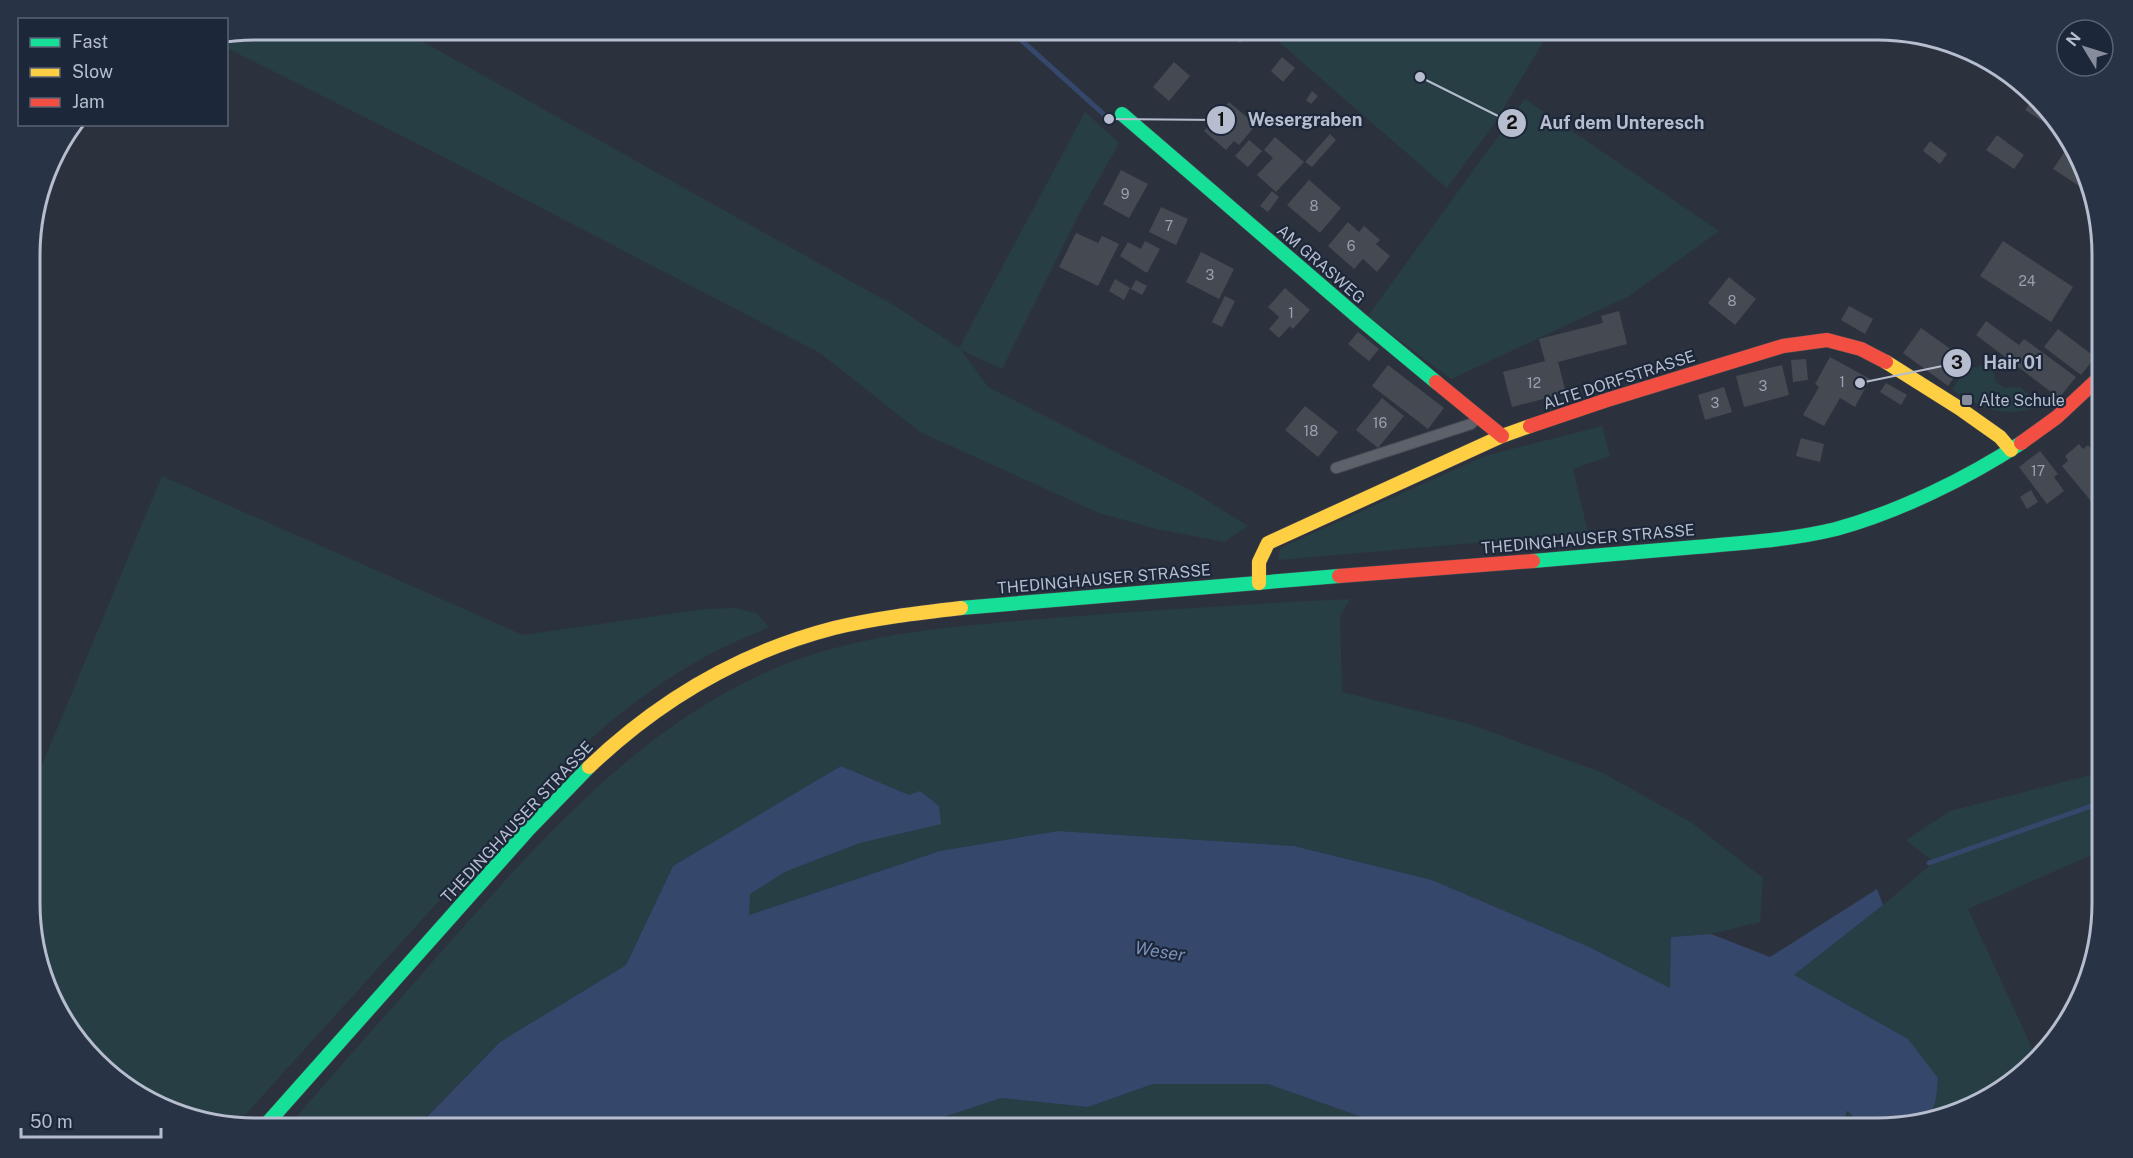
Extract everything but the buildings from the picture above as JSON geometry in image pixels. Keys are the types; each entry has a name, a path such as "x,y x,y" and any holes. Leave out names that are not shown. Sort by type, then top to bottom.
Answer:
{"main road":[{"name":"AM GRASWEG","path":"1122,114 1351,312 1502,436"},
{"name":"ALTE DORFSTRASSE","path":"1259,583 1257,566 1260,554 1268,543 1502,436 1783,345 1827,340 1861,349 1894,366 2000,436 2011,450"},
{"name":"THEDINGHAUSER STRASSE","path":"272,1118 535,822 604,751 639,723 706,679 781,644 844,625 897,615 1015,603 1722,545 1827,530 1875,516 1934,492 1973,472 2011,450 2057,417 2092,385"}],"lane":[{"path":"1336,468 1471,424 1479,417"}],"shaded area":[{"path":"420,40 895,306 959,348 1085,112 1119,143 1080,212 1002,369 961,350 988,387 1190,490 1248,526 1224,542 1157,529 1099,513 920,432 820,353 438,154 228,49 228,42"},
{"path":"1277,40 1544,40 1494,124 1447,188"},
{"path":"1525,99 1719,231 1629,296 1451,379 1368,316"},
{"path":"1981,365 1993,371 1995,381 2005,388 2020,387 2034,399 2036,404 2034,408 2022,411 2000,411 1981,406 1952,390 1968,366 1973,368"},
{"path":"1602,426 1610,456 1573,469 1588,533 1278,560 1280,548 1485,456"},
{"path":"162,476 523,635 705,609 734,608 756,613 769,627 711,654 664,681 611,721 577,751 243,1117 200,1110 148,1089 114,1064 94,1044 69,1010 52,971 42,930 40,770"},
{"path":"1350,599 1340,616 1342,692 1469,724 1603,773 1692,823 1763,878 1760,922 1711,934 1671,937 1671,989 1587,946 1432,880 1294,846 1058,831 940,851 749,915 749,894 785,872 860,843 909,795 841,766 673,866 626,965 500,1042 425,1118 296,1118 478,910 555,828 595,789 638,753 683,719 730,690 781,666 814,654 915,632 984,624 1202,607"},
{"path":"2092,775 2092,855 1968,909 2033,1050 2008,1073 1985,1089 1960,1101 1919,1113 1794,975 1934,862 1906,840 1950,811"},
{"path":"1153,1084 1268,1084 1365,1118 941,1118 1001,1098 1088,1107"},
{"path":"1846,1111 1854,1118 1844,1118"}],"water":[{"name":"Weser","path":"841,766 909,795 920,791 939,806 941,824 860,843 785,872 750,894 749,915 940,851 1058,831 1294,846 1432,880 1587,946 1670,988 1671,937 1711,934 1770,957 1877,889 1883,905 1794,975 1908,1039 1938,1078 1935,1103 1931,1110 1905,1116 1877,1118 1854,1118 1847,1111 1845,1118 1365,1118 1268,1084 1153,1084 1088,1107 1001,1098 941,1118 426,1118 500,1042 626,965 673,866"}],"waterway":[{"path":"1021,40 1109,119"},
{"path":"1929,863 2092,806"}],"traffic: fast":[{"path":"1122,114 1436,382"},
{"path":"1533,561 1766,541 1836,529 1860,522 1932,493 2021,443"},
{"path":"961,608 1339,576"},
{"path":"272,1118 527,831 589,767"}],"traffic: slow":[{"path":"1886,362 1959,408 2000,437 2011,450"},
{"path":"1259,583 1259,562 1268,543 1502,436 1530,426"},
{"path":"589,767 643,721 672,700 734,665 766,651 800,638 850,624 961,608"}],"traffic: jam":[{"path":"1530,426 1783,346 1827,340 1861,349 1886,362"},
{"path":"1436,382 1502,436"},
{"path":"2021,443 2057,417 2092,384"},
{"path":"1339,576 1533,561"}],"place":[{"name":"Auf dem Unteresch","path":"1420,77"},
{"name":"Wesergraben","path":"1109,119"},
{"name":"Hair 01","path":"1860,383"},
{"name":"Alte Schule","path":"1967,400"}]}
